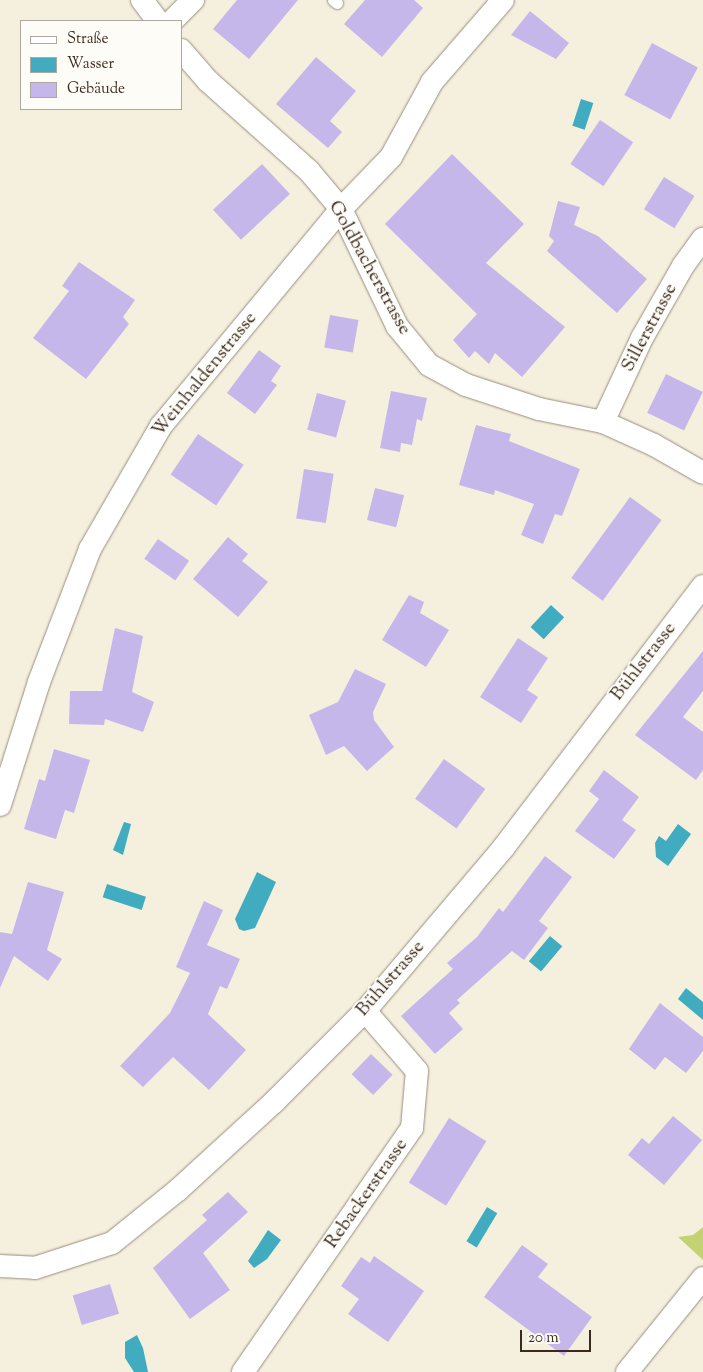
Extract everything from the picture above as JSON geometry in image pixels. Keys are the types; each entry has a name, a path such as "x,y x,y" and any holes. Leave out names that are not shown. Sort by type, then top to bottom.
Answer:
{"street":[{"path":"142,0 157,20"},
{"path":"173,20 193,0"},
{"name":"Weinhaldenstrasse","path":"0,805 39,682 90,549 161,426 341,209 391,157 432,82 503,0"},
{"name":"Goldbacherstrasse","path":"182,51 208,81 309,171 341,209 397,326 429,365 466,384 530,406 602,422 654,445 703,473"},
{"name":"Sillerstrasse","path":"602,422 642,338 683,266 703,238"},
{"name":"Bühlstrasse","path":"0,1266 35,1268 112,1243 178,1190 274,1102 365,1011 504,847 703,586"},
{"name":"Rebackerstrasse","path":"243,1372 412,1128 417,1071 365,1011"},
{"path":"627,1372 703,1278"}],"green space":[{"path":"703,1227 703,1260 678,1237 693,1235"}],"water":[{"path":"581,99 593,103 585,130 572,126"},
{"path":"551,605 564,617 544,639 531,627"},
{"path":"124,822 131,824 123,855 113,850"},
{"path":"678,824 691,834 668,866 656,857 655,843 659,836 666,841"},
{"path":"257,872 276,882 255,928 244,931 239,929 235,919"},
{"path":"107,884 146,897 142,910 103,897"},
{"path":"550,936 562,946 541,972 529,961"},
{"path":"686,988 703,1002 703,1020 678,999"},
{"path":"487,1207 497,1213 477,1247 466,1241"},
{"path":"268,1230 281,1240 267,1259 254,1268 248,1261"},
{"path":"137,1335 143,1348 148,1372 134,1372 125,1358 125,1342"}],"building":[{"path":"237,0 298,0 249,59 213,29"},
{"path":"365,0 414,0 423,8 382,57 344,24"},
{"path":"530,11 569,43 556,59 511,35"},
{"path":"652,43 698,67 670,120 624,95"},
{"path":"316,57 356,91 330,121 342,132 328,148 276,104"},
{"path":"600,120 633,142 604,186 570,164"},
{"path":"452,154 524,224 486,263 565,327 522,377 495,353 489,364 475,351 469,358 453,340 477,314 385,224"},
{"path":"262,164 290,194 241,240 213,210"},
{"path":"664,177 695,196 674,228 644,209"},
{"path":"558,201 580,207 574,225 598,236 647,279 617,313 547,251 554,241 549,236"},
{"path":"79,262 135,300 123,317 129,324 86,379 33,338 69,291 62,286"},
{"path":"330,315 359,320 353,353 324,347"},
{"path":"259,350 281,366 271,381 277,385 255,414 227,393"},
{"path":"666,374 703,392 684,431 647,413"},
{"path":"391,391 427,398 422,421 417,419 412,445 401,443 400,452 380,448"},
{"path":"317,393 346,401 336,437 307,430"},
{"path":"476,425 511,434 509,441 580,469 562,516 555,514 543,544 521,535 534,504 495,490 494,495 459,485"},
{"path":"198,434 244,465 216,505 171,475"},
{"path":"304,469 334,474 326,523 296,518"},
{"path":"375,488 404,495 396,527 367,520"},
{"path":"630,497 662,520 603,601 571,578"},
{"path":"228,537 248,554 242,561 268,582 238,617 193,579"},
{"path":"158,539 189,561 175,580 144,559"},
{"path":"409,595 424,602 420,613 449,630 426,667 382,640"},
{"path":"115,628 143,636 132,692 154,702 143,732 105,719 104,725 69,724 70,691 102,691"},
{"path":"518,638 548,658 527,690 538,697 521,723 480,697"},
{"path":"703,651 703,691 683,717 703,732 703,770 696,780 635,735"},
{"path":"355,669 386,684 373,712 374,720 394,747 367,771 344,746 326,755 309,715 338,702"},
{"path":"54,749 90,760 74,813 65,810 56,839 24,829 39,779 45,781"},
{"path":"444,759 485,789 456,829 415,799"},
{"path":"604,770 639,797 622,820 636,830 614,859 575,831 599,799 589,791"},
{"path":"545,856 572,877 539,921 548,928 524,960 512,951 457,1000 460,1003 449,1013 463,1029 435,1054 401,1016 453,969 447,963 477,937 499,908 503,912"},
{"path":"28,882 64,892 47,950 62,959 48,981 14,956 0,988 0,932 12,934"},
{"path":"204,901 223,910 207,945 240,959 227,989 220,986 208,1014 246,1050 209,1090 173,1057 143,1087 120,1066 170,1013 190,973 176,967"},
{"path":"660,1003 703,1037 703,1051 686,1073 665,1057 655,1070 629,1049"},
{"path":"371,1054 393,1075 373,1095 352,1074"},
{"path":"673,1116 702,1140 664,1185 628,1155 642,1138 649,1144"},
{"path":"449,1118 486,1141 446,1206 409,1182"},
{"path":"228,1192 248,1212 203,1253 230,1290 190,1319 153,1268 207,1220 202,1215"},
{"path":"522,1245 548,1264 538,1277 592,1317 564,1356 484,1297"},
{"path":"374,1256 424,1291 388,1342 348,1314 359,1299 341,1286 361,1257 370,1263"},
{"path":"110,1284 119,1314 82,1325 73,1295"}]}
